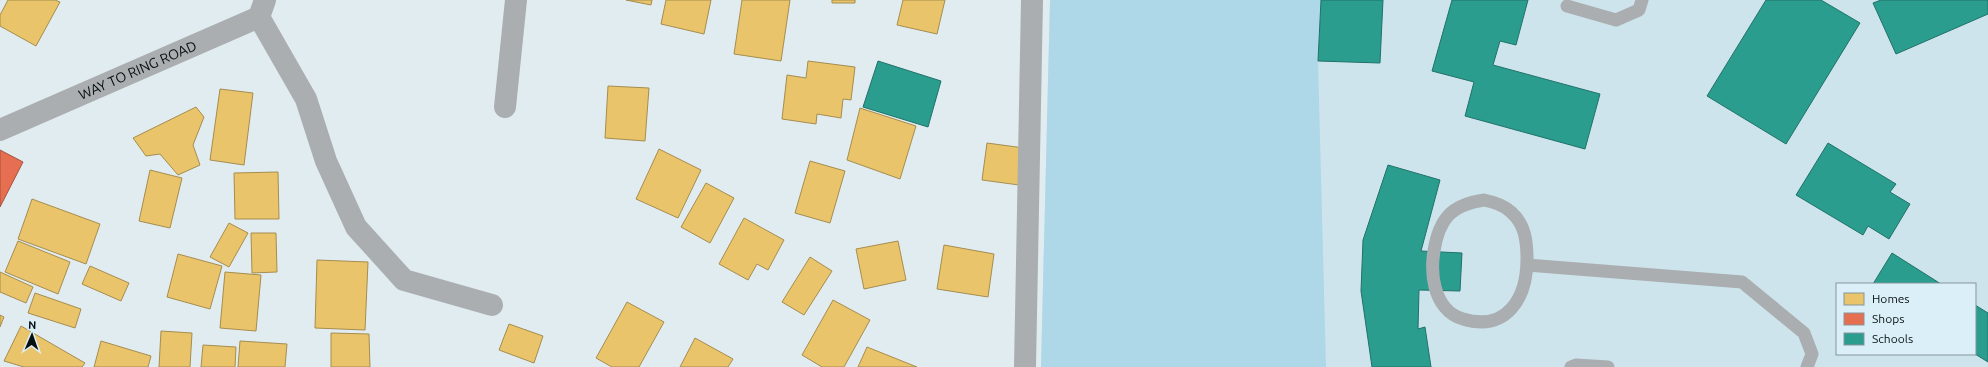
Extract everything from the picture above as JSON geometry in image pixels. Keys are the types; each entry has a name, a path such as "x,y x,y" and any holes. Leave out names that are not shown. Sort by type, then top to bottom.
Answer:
{"street":[{"path":"505,107 516,0"},
{"path":"1025,367 1032,0"},
{"path":"262,9 306,99 326,161 356,227 404,280 492,305"},
{"name":"WAY TO RING ROAD","path":"0,130 262,9"}],"lane":[{"path":"1567,6 1616,20 1640,10 1642,0"},
{"path":"1484,200 1498,204 1511,211 1520,222 1526,238 1527,265 1521,295 1514,307 1502,317 1488,322 1474,322 1459,318 1446,309 1437,296 1433,281 1432,262 1437,234 1443,220 1454,209 1468,202 1484,200"},
{"path":"1527,265 1742,282 1804,333 1812,354 1807,367"},
{"path":"1571,367 1576,365 1608,367"}],"shaded area":[{"path":"1050,0 1988,0 1988,367 1041,367"},
{"path":"1050,0 1321,0 1318,61 1326,367 1041,367"}],"building: Homes":[{"path":"8,0 55,0 60,2 36,46 0,26 0,15"},
{"path":"626,0 652,0 651,5"},
{"path":"666,0 711,0 704,34 661,24"},
{"path":"742,0 790,0 781,61 734,54"},
{"path":"832,0 855,0 855,3 832,3"},
{"path":"903,0 945,0 937,34 897,25"},
{"path":"808,61 855,67 851,100 843,99 841,118 817,114 816,124 782,119 787,75 806,78"},
{"path":"608,86 649,88 645,141 605,138"},
{"path":"220,89 253,93 244,165 210,160"},
{"path":"196,107 204,117 193,145 200,165 178,175 160,154 146,156 133,138"},
{"path":"860,108 916,126 900,179 847,160"},
{"path":"987,143 1024,148 1019,185 982,180"},
{"path":"659,149 701,170 678,218 636,199"},
{"path":"810,161 845,171 830,223 795,213"},
{"path":"150,170 182,178 170,228 139,221"},
{"path":"278,172 279,219 235,219 234,173"},
{"path":"706,183 734,198 710,243 681,227"},
{"path":"32,199 100,224 86,264 18,239"},
{"path":"744,218 784,240 768,270 757,264 748,280 719,264"},
{"path":"229,223 248,233 229,267 210,257"},
{"path":"251,233 276,233 277,272 252,273"},
{"path":"18,241 70,262 58,294 5,272"},
{"path":"898,241 906,280 864,289 856,249"},
{"path":"944,245 994,254 988,297 937,289"},
{"path":"178,254 222,266 210,309 167,297"},
{"path":"810,257 832,271 804,315 782,302"},
{"path":"317,260 368,262 365,330 315,328"},
{"path":"90,266 129,283 121,301 82,284"},
{"path":"0,272 33,287 26,303 0,292"},
{"path":"225,272 261,275 256,331 220,328"},
{"path":"35,293 81,309 75,328 28,313"},
{"path":"833,300 870,320 844,367 822,367 802,355"},
{"path":"627,302 664,322 639,367 612,367 596,358"},
{"path":"0,315 4,317 0,327"},
{"path":"509,324 543,336 534,363 499,350"},
{"path":"21,326 85,363 82,367 24,367 4,361"},
{"path":"161,331 192,333 190,367 159,367"},
{"path":"331,333 369,334 370,367 331,367"},
{"path":"695,338 733,359 728,367 680,367"},
{"path":"101,341 151,356 148,367 94,367"},
{"path":"240,341 287,344 285,367 238,367"},
{"path":"203,345 236,347 235,367 201,367"},
{"path":"867,347 917,367 858,367"}],"building: Shops":[{"path":"0,150 23,162 0,207"}],"building: Schools":[{"path":"1321,0 1383,0 1380,63 1318,61"},
{"path":"1452,0 1528,0 1516,45 1500,41 1493,65 1600,94 1585,149 1465,116 1474,82 1432,71"},
{"path":"1766,0 1821,0 1860,23 1786,144 1707,96"},
{"path":"1881,0 1988,0 1988,14 1896,54 1873,3"},
{"path":"878,61 941,81 928,127 863,107"},
{"path":"1828,143 1896,184 1890,192 1910,204 1889,239 1868,226 1863,235 1796,195"},
{"path":"1388,165 1440,180 1421,251 1462,253 1460,291 1419,290 1418,329 1425,327 1431,367 1372,367 1361,291 1363,240"},
{"path":"1892,253 1939,283 1874,283"},
{"path":"1976,306 1988,313 1988,362 1976,355"}]}
